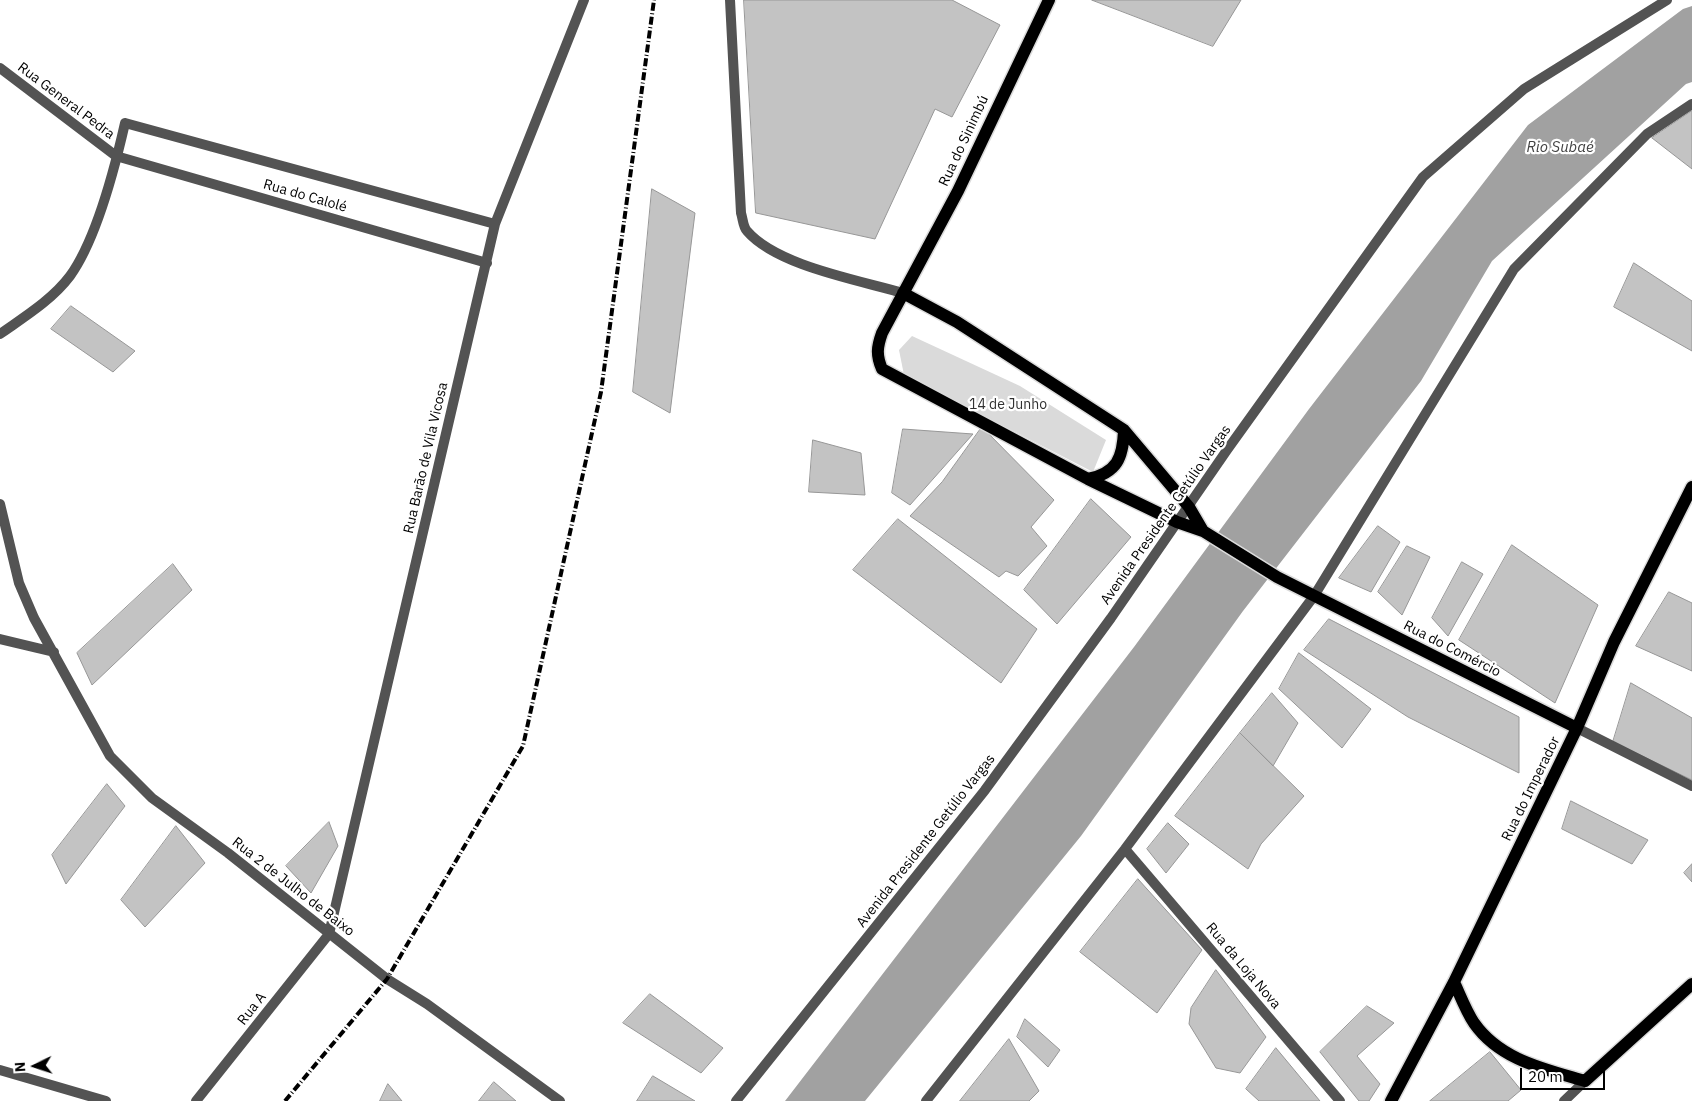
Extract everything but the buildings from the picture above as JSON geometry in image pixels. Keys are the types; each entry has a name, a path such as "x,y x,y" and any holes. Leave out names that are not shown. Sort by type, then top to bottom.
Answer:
{"main road":[{"name":"Rua do Sinimbú","path":"1048,0 958,191 882,333 877,346 877,357 882,369 1088,479 1177,522 1207,534"},
{"path":"903,292 957,322 1124,430 1188,507 1207,534"},
{"path":"1088,479 1103,476 1116,464 1123,452 1124,430"},
{"name":"Rua do Imperador","path":"1391,1101 1454,982 1577,728 1614,642 1692,487"},
{"name":"Rua do Comércio","path":"1207,534 1276,577 1577,728"},
{"path":"1454,982 1474,1023 1498,1048 1528,1064 1585,1081 1692,984"}],"street":[{"name":"Rua Barão de Vila Vicosa","path":"329,934 495,224 584,0"},
{"path":"730,0 741,213 745,230 757,241 786,259 903,292"},
{"name":"Avenida Presidente Getúlio Vargas","path":"736,1101 985,790 1111,618 1227,450 1423,177 1524,89 1667,0"},
{"name":"Rua General Pedra","path":"0,68 116,156"},
{"path":"926,1101 1125,848 1314,596 1514,269 1647,134 1692,104"},
{"name":"Rua do Calolé","path":"487,262 116,156 125,123 495,224"},
{"path":"0,334 43,303 70,276 90,240 116,156"},
{"name":"Rua 2 de Julho de Baixo","path":"0,504 19,583 34,618 110,756 152,798 228,853 329,934 387,978 427,1004 560,1101"},
{"path":"0,639 54,652"},
{"path":"1577,728 1692,786"},
{"name":"Rua da Loja Nova","path":"1125,848 1340,1101"},
{"name":"Rua A","path":"196,1101 329,934"},
{"path":"0,1070 106,1101"},
{"path":"1564,1101 1585,1081"}],"green space":[{"name":"14 de Junho","path":"912,336 1020,386 1106,440 1093,472 904,375 899,350"}],"water":[{"name":"Rio Subaé","path":"1692,6 1692,82 1686,84 1492,261 1421,381 1243,611 1081,836 865,1101 785,1101 1134,647 1309,409 1528,125 1683,9"}],"railway":[{"path":"285,1101 387,979 523,746 601,392 654,0"}]}
